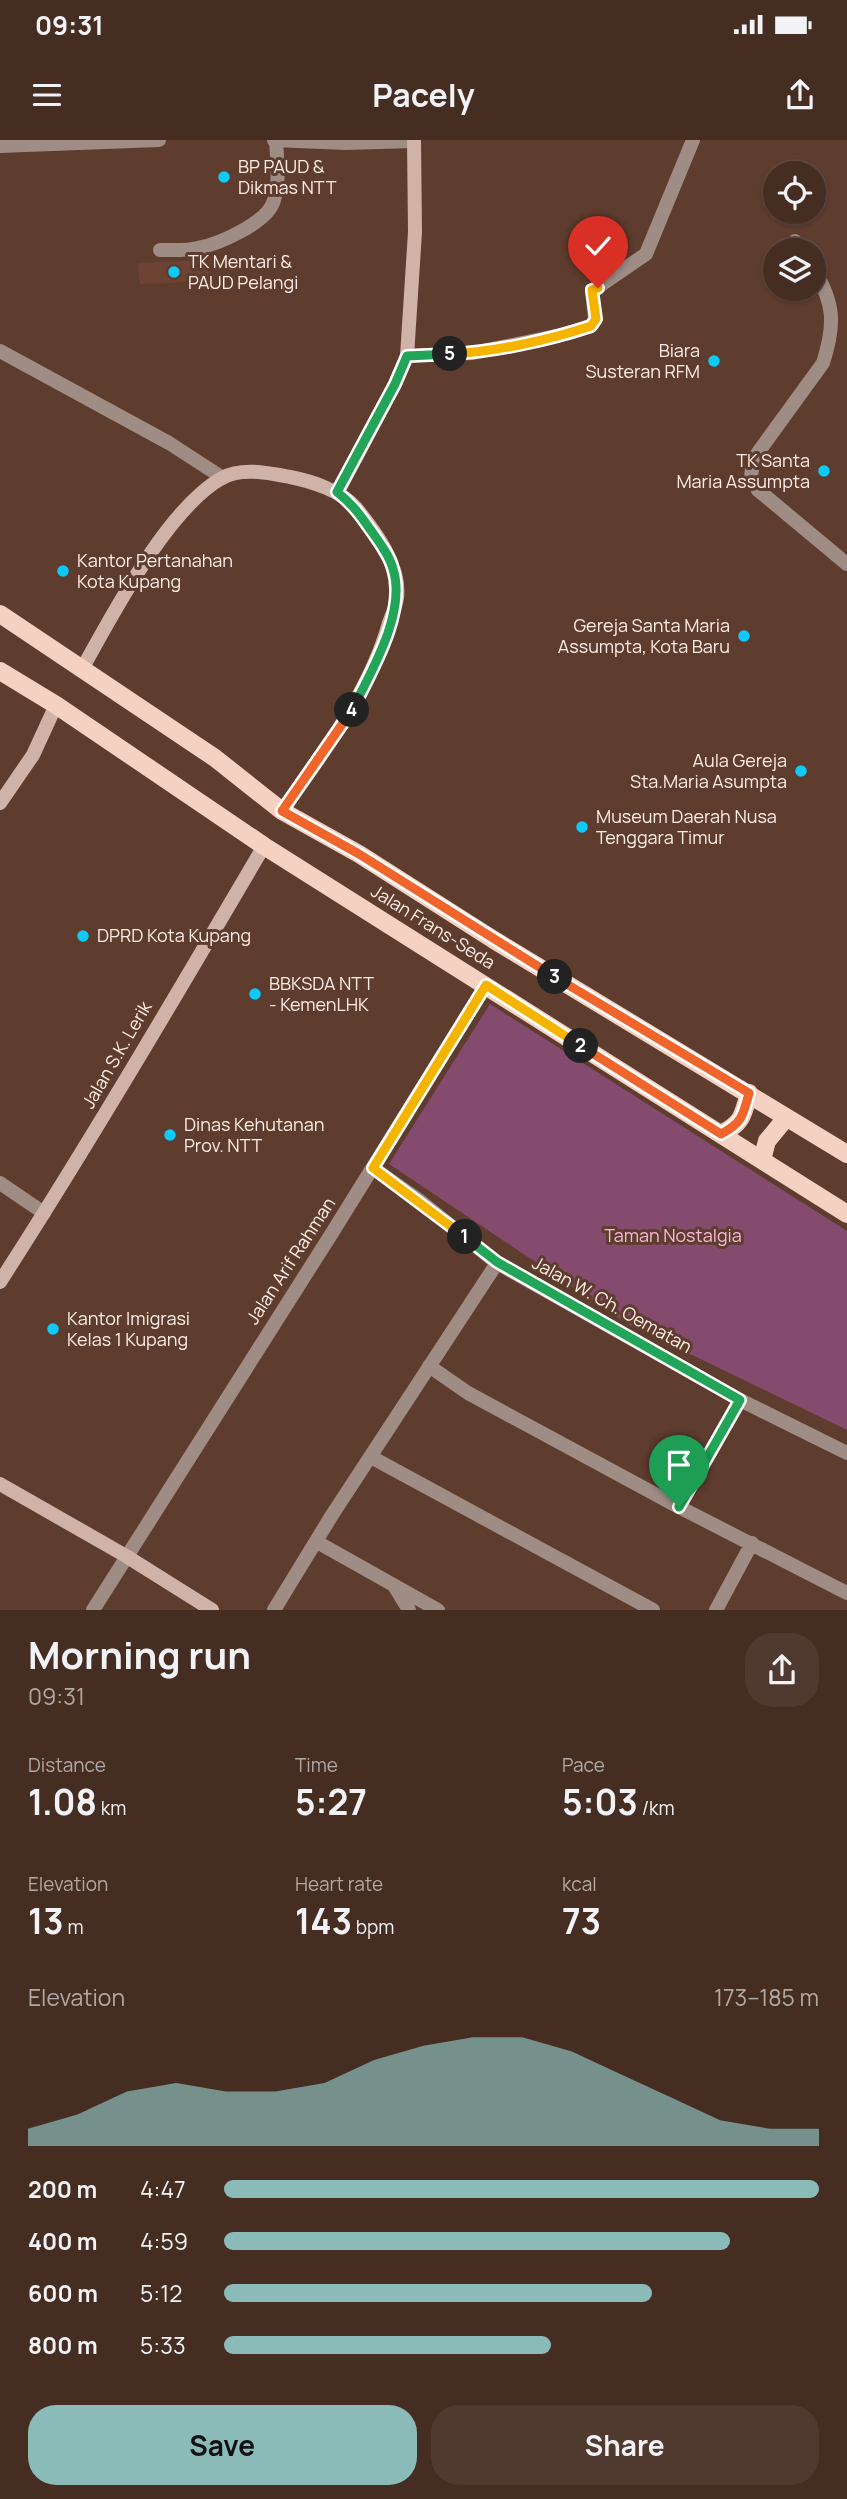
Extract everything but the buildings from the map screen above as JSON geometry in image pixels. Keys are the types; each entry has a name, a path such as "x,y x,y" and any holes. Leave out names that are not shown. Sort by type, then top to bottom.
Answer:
{"main road":[{"name":"Jalan Frans-Seda","path":"0,614 215,758 282,811 359,854 494,940 847,1154"},
{"name":"Jalan Frans-Seda","path":"0,671 56,705 264,846 847,1214"},
{"path":"721,1134 737,1125 742,1118 749,1093"},
{"path":"762,1160 767,1141 786,1118"}],"street":[{"path":"0,146 159,140"},
{"path":"160,250 197,249 217,242 249,226 269,210 274,202 277,184 275,140 345,143 414,141 415,232 407,356 395,384 337,492"},
{"path":"407,356 473,353 566,334 591,326 596,319 592,290 646,254 693,140"},
{"path":"826,290 830,305 828,346 823,363 754,458 751,476 758,489 847,564"},
{"path":"0,351 169,443 223,478"},
{"path":"82,669 114,611 169,529 191,502 223,478 244,472 269,473 297,478 337,492 354,506 386,553 393,568 397,597 382,650 352,711 282,811"},
{"path":"0,803 33,755 56,705"},
{"name":"Jalan S.K. Lerik","path":"0,1282 132,1071 264,846"},
{"name":"Jalan Arif Rahman","path":"93,1610 486,985"},
{"name":"Jalan W. Ch. Oematan","path":"373,1168 497,1262 740,1400 847,1454"},
{"path":"0,1183 44,1213"},
{"path":"274,1610 497,1262"},
{"path":"429,1366 468,1393 679,1507 847,1593"},
{"path":"679,1507 740,1400"},
{"path":"370,1457 653,1610"},
{"path":"0,1484 126,1556 212,1610"},
{"path":"317,1542 438,1610"},
{"path":"716,1610 752,1543"},
{"path":"393,1584 409,1610"}],"shaded area":[{"name":"TK Mentari & PAUD Pelangi","path":"209,260 210,281 140,284 138,263"}],"green space":[{"name":"Taman Nostalgia","path":"490,1004 847,1231 847,1430 628,1324 389,1164"}],"place":[{"name":"BP PAUD & Dikmas NTT","path":"224,177"},
{"name":"TK Mentari & PAUD Pelangi","path":"174,272"},
{"name":"Biara Susteran RFM","path":"714,361"},
{"name":"TK Santa Maria Assumpta","path":"824,471"},
{"name":"Kantor Pertanahan Kota Kupang","path":"63,571"},
{"name":"Gereja Santa Maria Assumpta, Kota Baru","path":"744,636"},
{"name":"Aula Gereja Sta.Maria Asumpta","path":"801,771"},
{"name":"Museum Daerah Nusa Tenggara Timur","path":"582,827"},
{"name":"DPRD Kota Kupang","path":"83,936"},
{"name":"BBKSDA NTT - KemenLHK","path":"255,994"},
{"name":"Dinas Kehutanan Prov. NTT","path":"170,1135"},
{"name":"Kantor Imigrasi Kelas 1 Kupang","path":"53,1329"}],"route":[{"path":"598,288 592,290 596,319 591,326 566,334 473,353 407,356 395,384 337,492 354,506 386,553 393,568 397,597 382,650 352,711 282,811 359,854 494,940 749,1093 742,1118 737,1125 721,1134 486,985 373,1168 497,1262 740,1400 679,1507"}]}
